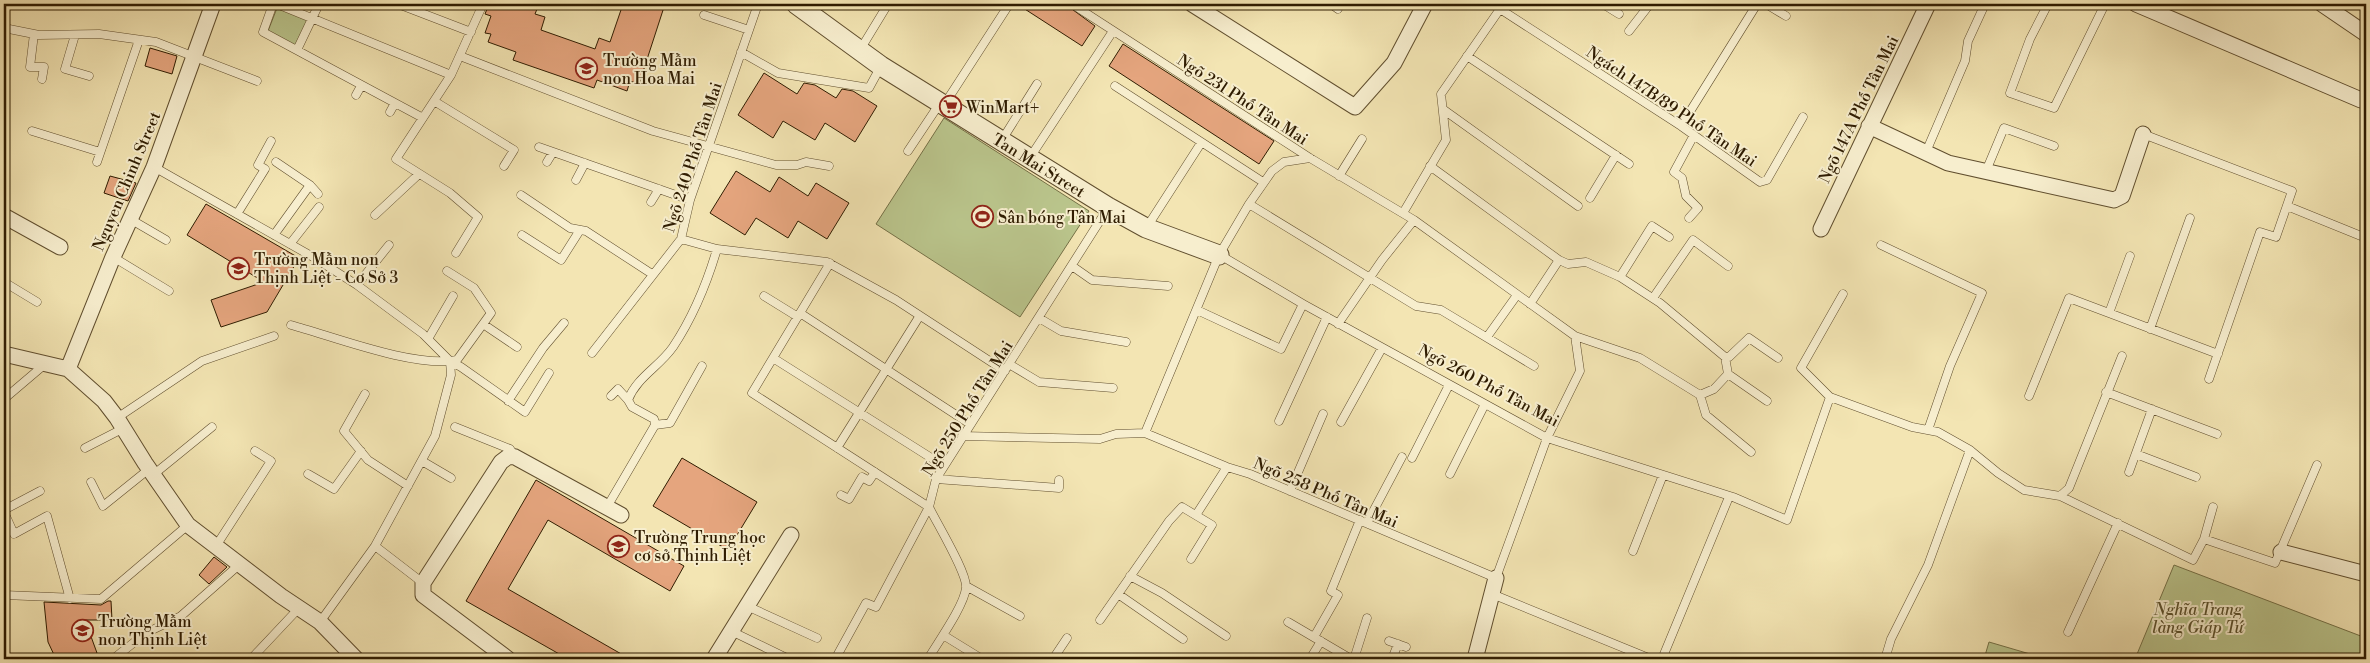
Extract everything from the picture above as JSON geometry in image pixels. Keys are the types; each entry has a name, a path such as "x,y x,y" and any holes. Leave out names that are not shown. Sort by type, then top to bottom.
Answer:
{"street":[{"name":"Nguyen Chinh Street","path":"68,369 113,258 154,167 214,4"},
{"name":"Tan Mai Street","path":"796,4 881,66 1108,208 1146,228 1219,255"},
{"path":"1197,7 1355,107 1394,63 1425,4"},
{"name":"Ngõ 147A Phố Tân Mai","path":"1821,229 1928,4"},
{"path":"2136,4 2361,100"},
{"path":"2322,4 2366,34"},
{"path":"1869,126 1948,163 2114,200 2122,196 2144,134"},
{"path":"4,216 60,247"},
{"path":"4,354 44,365 68,369 104,401 121,423 151,472 188,525 320,622 356,659"},
{"path":"508,659 423,595 422,582 501,462 508,456 515,457 621,515"},
{"path":"714,659 791,535"},
{"path":"2281,552 2366,574"},
{"path":"1475,659 1496,578"}],"lane":[{"path":"273,4 263,32 423,118"},
{"path":"277,4 451,75"},
{"path":"297,50 319,4"},
{"path":"398,4 471,32"},
{"path":"456,253 478,217 450,193 396,159 451,75 483,4"},
{"name":"Ngõ 240 Phố Tân Mai","path":"592,353 681,239 690,200 758,4"},
{"path":"860,50 888,4"},
{"name":"Ngõ 231 Phố Tân Mai","path":"1072,4 1310,158 1414,220 1575,336 1640,358 1700,395"},
{"path":"1331,4 1338,9"},
{"path":"1603,4 1619,14"},
{"path":"1629,31 1650,4"},
{"path":"1681,126 1757,4"},
{"path":"1766,4 1786,16"},
{"path":"1926,152 1965,62 1968,41 1984,4"},
{"path":"2048,4 2030,39 2010,93 2054,108 2105,4"},
{"path":"908,151 1008,6"},
{"path":"1403,213 1446,140 1441,94 1499,6"},
{"name":"Ngách 147B/89 Phố Tân Mai","path":"1499,6 1681,126 1760,182 1764,183 1803,117"},
{"path":"704,15 749,30"},
{"path":"4,28 34,34 99,34 156,42 257,81"},
{"path":"1029,159 1113,31"},
{"path":"34,34 30,67 44,67 42,80"},
{"path":"75,35 65,69 89,76"},
{"path":"97,162 139,40"},
{"path":"741,52 778,73 868,88 881,66"},
{"path":"460,56 653,132 776,165 797,165 806,162 829,166"},
{"path":"1467,56 1628,164"},
{"path":"1000,141 1037,84"},
{"path":"356,95 361,86"},
{"path":"1115,86 1263,182"},
{"path":"434,101 514,150 504,166"},
{"path":"390,112 395,103"},
{"path":"1444,110 1578,206"},
{"path":"1986,171 2004,128 2054,146"},
{"path":"32,131 100,152"},
{"path":"2144,134 2292,191 2276,237 2260,232 2209,379"},
{"path":"1689,218 1698,208 1686,196 1682,178 1674,172 1694,135"},
{"path":"1339,176 1362,139"},
{"path":"237,214 265,169 258,165 271,141"},
{"path":"1146,228 1201,143"},
{"path":"539,146 690,200"},
{"path":"547,162 553,152"},
{"path":"1590,198 1616,155"},
{"path":"1145,434 1219,255 1249,204 1263,182 1284,162 1310,158"},
{"path":"276,162 310,185 318,194"},
{"path":"576,180 585,163"},
{"path":"1430,166 1559,260 1568,264 1586,262 1620,276 1653,298 1700,334 1725,357 1728,374 1767,401"},
{"path":"154,167 290,244 357,285 394,310 450,361 461,366 525,412 549,374"},
{"path":"376,215 419,174"},
{"path":"274,235 310,185"},
{"path":"651,202 659,189"},
{"path":"521,195 570,228 586,231 652,274"},
{"path":"1249,204 1416,306 1442,310 1534,366"},
{"path":"290,244 319,206"},
{"path":"2287,206 2366,238"},
{"name":"Ngõ 250 Phố Tân Mai","path":"838,654 866,603 876,607 929,507 936,479 1108,208"},
{"path":"2150,328 2190,218"},
{"path":"130,219 166,240"},
{"path":"1338,324 1369,279 1414,220"},
{"path":"1620,276 1652,226 1669,237"},
{"path":"522,235 561,260 580,230"},
{"path":"681,239 717,249 830,263 896,300 919,317 1007,367 1039,382 1113,388"},
{"path":"1653,298 1693,240 1728,266"},
{"path":"1881,244 1982,293 1950,366 1928,430"},
{"path":"357,285 389,245"},
{"path":"628,400 633,388 672,348 706,287 717,249"},
{"name":"Ngõ 260 Phố Tân Mai","path":"1219,255 1338,324 1547,438 1729,497 1786,520 1830,397"},
{"path":"2109,313 2130,256"},
{"path":"113,258 169,290"},
{"path":"1530,304 1559,260"},
{"path":"830,263 752,393 929,507 962,572 966,586 961,601 928,659"},
{"path":"1072,266 1092,280 1168,286"},
{"path":"291,325 395,354 428,360 458,360 491,313 474,288 447,271"},
{"path":"4,282 37,302"},
{"path":"1843,294 1801,368 1830,397 1912,427 1938,432 1970,450 1998,474 2024,490 2060,496 2118,522 2193,560 2204,539 2213,507"},
{"path":"1487,337 1517,295"},
{"path":"428,339 453,296"},
{"path":"764,296 799,315 886,369 970,424"},
{"path":"2029,396 2069,298 2218,354"},
{"path":"1197,310 1281,349 1303,304"},
{"path":"837,448 919,317"},
{"path":"1279,421 1327,317"},
{"path":"1039,318 1062,331 1126,342"},
{"path":"508,401 543,348 564,323"},
{"path":"483,324 517,347"},
{"path":"85,448 202,361 274,336"},
{"path":"1496,578 1547,438 1580,371 1575,336"},
{"path":"1725,357 1729,357 1749,338 1778,358"},
{"path":"1341,422 1382,348"},
{"path":"2060,496 2069,488 2122,356"},
{"path":"773,358 944,466"},
{"path":"320,622 375,546 435,436 452,375 450,361"},
{"path":"4,399 44,365"},
{"path":"654,425 670,423 702,366"},
{"path":"1728,374 1714,389 1700,395 1706,415 1751,452"},
{"path":"1412,458 1449,385"},
{"path":"607,507 654,425 654,419 632,407 618,389 611,396"},
{"path":"2106,392 2217,434"},
{"path":"365,394 344,431 368,460 408,486"},
{"path":"1450,474 1485,404"},
{"path":"2130,472 2152,409"},
{"path":"1290,491 1323,414"},
{"path":"91,482 103,506 212,427"},
{"path":"455,427 510,449 515,457"},
{"name":"Ngõ 258 Phố Tân Mai","path":"962,436 1100,439 1116,434 1145,434 1227,467 1250,474 1496,578"},
{"path":"1885,659 1891,638 1928,565 1970,450"},
{"path":"216,546 271,461 255,451"},
{"path":"308,474 334,489 361,451"},
{"path":"2136,454 2196,477"},
{"path":"1310,659 1317,639 1338,596 1331,591 1364,522 1402,458"},
{"path":"422,461 451,478"},
{"path":"2204,539 2275,563 2317,465"},
{"path":"1196,514 1227,467"},
{"path":"841,494 849,499 862,477 869,481 875,472"},
{"path":"1633,551 1663,475"},
{"path":"936,479 1059,488 1060,480"},
{"path":"40,491 4,511 14,534 47,516 70,599"},
{"path":"1662,659 1729,497"},
{"path":"1100,620 1169,521 1182,507 1212,525 1191,559"},
{"path":"2068,632 2118,522"},
{"path":"4,594 70,599 101,599 188,525"},
{"path":"375,546 422,582"},
{"path":"113,659 146,633 181,616 240,564"},
{"path":"1130,576 1162,593 1226,636"},
{"path":"966,586 1020,616"},
{"path":"1118,594 1184,639"},
{"path":"1492,594 1651,659"},
{"path":"747,606 817,638"},
{"path":"251,659 299,608"},
{"path":"1288,622 1353,659 1367,618"},
{"path":"731,631 789,659"},
{"path":"943,635 982,659"},
{"path":"1053,659 1067,638"},
{"path":"1388,641 1406,647"},
{"path":"1392,659 1398,644"}],"green space":[{"path":"277,8 308,19 296,46 268,31"},
{"name":"Sân bóng Tân Mai","path":"944,118 1089,211 1020,317 876,224"},
{"name":"Nghĩa Trang làng Giáp Tứ","path":"2174,565 2366,638 2366,659 2135,659"},
{"path":"1989,642 2047,659 1984,659"}],"building":[{"name":"Trường Mầm non Hoa Mai","path":"489,4 539,4 535,14 545,17 541,30 595,49 599,38 610,42 623,4 665,4 639,84 630,81 627,91 597,80 594,88 513,60 516,52 488,42 491,34 485,33 491,16 485,14"},
{"path":"1017,4 1065,4 1095,26 1082,46"},
{"path":"1123,44 1274,141 1259,164 1109,66"},
{"path":"150,48 177,56 172,74 145,66"},
{"path":"764,73 797,94 804,83 815,85 836,98 842,89 853,91 877,106 855,142 825,123 815,140 783,121 773,138 738,115"},
{"path":"736,171 770,192 779,177 808,196 816,183 849,203 827,239 798,221 788,238 756,218 745,235 710,213"},
{"path":"110,176 136,183 128,201 104,193"},
{"path":"206,204 299,258 267,312 221,327 211,300 264,282 187,235"},
{"path":"682,458 757,502 728,550 653,506"},
{"path":"536,480 684,566 670,591 548,520 508,589 630,659 568,659 466,601"},
{"path":"214,557 227,567 209,584 199,575"},
{"name":"Trường Mầm non Thịnh Liệt","path":"111,601 112,620 85,620 97,653 83,659 56,659 48,642 44,602 101,605"}],"place":[{"name":"Trường Mầm non Hoa Mai","path":"587,69"},
{"name":"WinMart+","path":"950,107"},
{"name":"Sân bóng Tân Mai","path":"982,217"},
{"name":"Trường Mầm non Thịnh Liệt - Cơ Sở 3","path":"238,268"},
{"name":"Trường Trung học cơ sở Thịnh Liệt","path":"618,546"},
{"name":"Trường Mầm non Thịnh Liệt","path":"82,630"}]}
